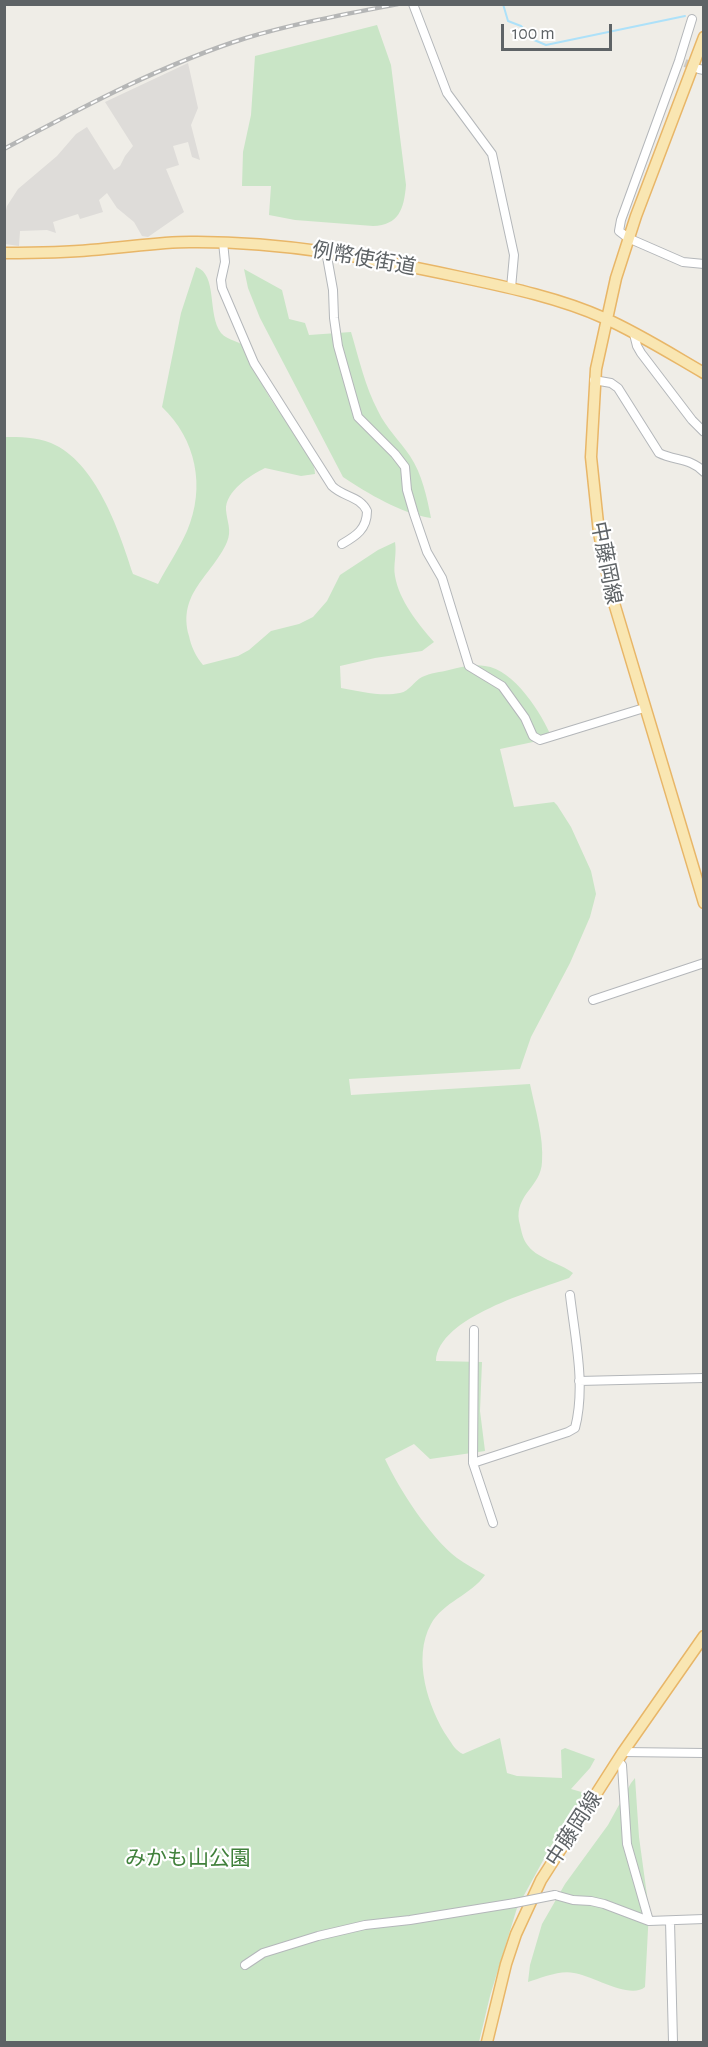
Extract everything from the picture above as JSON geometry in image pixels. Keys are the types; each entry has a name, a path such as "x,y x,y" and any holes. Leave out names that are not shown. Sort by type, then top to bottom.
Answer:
{"main road":[{"name":"中藤岡線","path":"704,37 628,238 606,318 594,380 591,457 598,533 611,593 704,903"},
{"name":"例幣使街道","path":"4,253 132,247 157,242 223,242 326,251 405,264 511,288 606,318 703,371"},
{"name":"中藤岡線","path":"487,2043 506,1964 527,1909 557,1852 703,1637"}],"street":[{"path":"413,4 447,93 492,154 514,255 511,288"},
{"path":"692,19 682,62 621,220 619,231 628,238 683,262 704,264"},
{"path":"223,242 225,262 221,280 222,288 254,363 332,486 360,500 367,511 364,527 357,535 342,544"},
{"path":"326,251 339,346 358,417 405,467 407,490 414,514 427,552 442,578 469,666 502,686 525,718 533,736 540,740 644,708"},
{"path":"634,334 637,346 692,420 704,432"},
{"path":"594,380 610,383 618,388 659,453 692,462 704,472"},
{"path":"593,1000 704,963"},
{"path":"472,1463 575,1428 579,1414 579,1381 570,1295"},
{"path":"474,1330 472,1463 493,1523"},
{"path":"579,1381 704,1378"},
{"path":"649,1921 627,1844 621,1757 704,1753"},
{"path":"245,1965 263,1953 364,1925 410,1920 555,1894 573,1900 597,1902 649,1921 704,1919"},
{"path":"670,1921 674,2043"}],"shaded area":[{"path":"188,63 198,108 191,125 200,160 192,157 188,142 173,146 179,165 166,169 184,212 148,237 142,236 134,222 117,208 107,193 99,200 103,212 80,219 78,214 53,222 56,233 47,230 20,231 19,246 5,244 7,206 18,189 57,156 76,134 87,127 114,170 120,166 133,146 105,102"}],"green space":[{"path":"377,25 391,65 406,185 402,208 389,223 373,226 295,220 269,215 271,186 242,186 243,152 251,115 255,56"},
{"name":"みかも山公園","path":"196,267 203,271 207,278 214,316 221,333 248,349 269,396 309,454 315,474 301,476 265,468 246,479 230,496 226,510 229,530 227,542 192,596 188,608 189,636 198,658 203,665 238,656 249,650 271,631 299,624 313,617 327,601 340,575 378,550 395,542 397,585 416,620 434,642 422,651 340,666 341,688 378,694 400,693 425,676 472,666 485,666 506,675 526,694 552,738 500,749 514,807 554,802 557,805 571,827 591,871 596,894 590,917 570,963 531,1037 520,1069 349,1079 351,1095 530,1084 540,1133 542,1162 541,1171 521,1204 519,1221 526,1243 530,1248 573,1273 569,1278 490,1308 453,1331 441,1345 436,1361 482,1362 480,1411 485,1451 430,1459 414,1444 385,1459 407,1498 436,1538 457,1558 485,1575 436,1616 425,1637 423,1667 425,1682 434,1712 451,1743 463,1754 500,1738 507,1773 517,1776 562,1778 561,1750 565,1748 595,1759 571,1789 585,1793 551,1846 517,1908 490,1996 479,2042 5,2042 4,437 34,438 51,443 67,452 81,465 104,499 133,574 158,584 187,531 196,498 194,464 190,449 174,420 162,407 181,313"},
{"path":"244,269 282,290 289,319 305,323 309,335 351,332 373,402 418,470 431,518 396,507 343,477 260,318 248,288"},
{"path":"635,1778 639,1837 649,1910 645,1987 630,1991 568,1972 528,1982 530,1965 542,1924 565,1884 608,1825"}],"waterway":[{"path":"503,4 508,21 521,26 534,40 546,45 685,16"}],"tunnel":[{"path":"685,63 698,68"}],"railway":[{"path":"4,149 123,88 214,49 284,28 398,4"}]}
